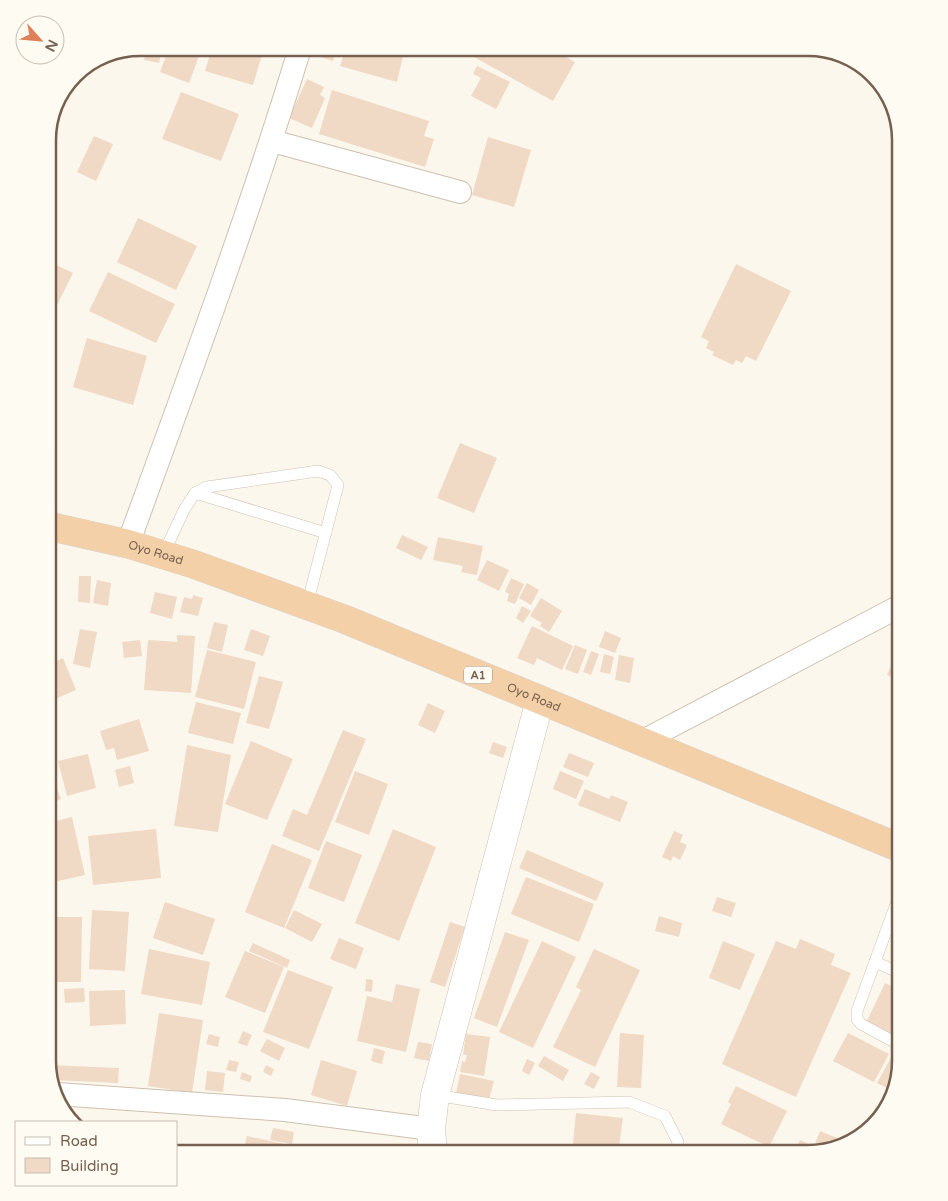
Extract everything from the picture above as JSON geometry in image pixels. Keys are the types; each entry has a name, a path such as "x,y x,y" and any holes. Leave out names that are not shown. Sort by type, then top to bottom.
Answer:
{"highway":[{"name":"Oyo Road","path":"56,528 128,544 193,564 344,618 892,845"}],"street":[{"path":"128,544 238,242 272,141 298,56"},
{"path":"272,141 460,192"},
{"path":"641,742 892,610"},
{"path":"64,1094 285,1110 432,1141 435,1095 540,700"}],"lane":[{"path":"163,555 184,510 195,493 207,487 318,471 330,475 338,485 307,605"},
{"path":"195,493 326,533"},
{"path":"892,923 875,962 857,1011 856,1019 861,1024 892,1041"},
{"path":"875,962 892,969"},
{"path":"435,1095 498,1105 629,1102 665,1116 678,1145"}],"building":[{"path":"145,56 161,56 159,63 144,60"},
{"path":"166,56 199,56 189,83 160,72"},
{"path":"210,56 262,56 253,85 205,71"},
{"path":"320,56 335,56 333,61"},
{"path":"343,56 403,56 397,82 340,66"},
{"path":"564,56 575,62 553,101 474,57"},
{"path":"477,66 510,82 496,109 471,96 481,78 473,74"},
{"path":"307,79 324,87 320,95 325,98 312,128 289,118"},
{"path":"332,90 429,121 424,136 434,139 425,167 319,134"},
{"path":"181,92 239,114 221,161 162,139"},
{"path":"94,136 113,144 96,181 77,172"},
{"path":"488,137 531,150 514,207 472,195"},
{"path":"138,218 197,246 176,290 117,262"},
{"path":"736,264 791,291 756,361 746,356 742,363 736,360 733,365 712,355 714,352 706,348 709,341 701,337"},
{"path":"56,265 73,273 56,307"},
{"path":"108,272 175,304 156,343 89,311"},
{"path":"87,338 147,356 133,405 73,387"},
{"path":"460,443 497,458 474,513 437,498"},
{"path":"402,535 428,547 421,560 396,548"},
{"path":"438,537 483,546 477,575 461,572 463,566 433,560"},
{"path":"487,560 509,570 499,591 477,580"},
{"path":"79,576 91,576 90,603 78,602"},
{"path":"511,578 524,584 515,604 507,601 509,594 505,592"},
{"path":"97,580 111,583 108,606 93,603"},
{"path":"527,583 539,590 531,605 519,598"},
{"path":"155,592 177,597 172,619 150,613"},
{"path":"193,595 203,598 198,616 180,612 184,597 192,599"},
{"path":"541,598 562,611 549,632 540,626 542,623 530,616"},
{"path":"522,606 531,611 523,623 516,618"},
{"path":"214,622 228,625 222,652 207,648"},
{"path":"532,626 573,646 562,670 537,658 534,665 517,658"},
{"path":"80,629 97,632 90,668 73,664"},
{"path":"251,629 270,636 263,656 244,650"},
{"path":"605,631 621,638 615,653 599,647"},
{"path":"177,635 195,636 191,693 144,690 148,640 177,642"},
{"path":"140,640 142,656 124,658 122,642"},
{"path":"575,645 587,650 578,674 565,669"},
{"path":"207,650 256,662 244,709 195,697"},
{"path":"591,651 599,654 591,675 583,672"},
{"path":"604,654 614,657 610,674 600,672"},
{"path":"619,655 634,658 630,683 615,680"},
{"path":"63,658 76,690 56,699 56,661"},
{"path":"892,664 892,677 887,675"},
{"path":"259,676 283,682 269,729 246,723"},
{"path":"196,702 241,713 233,744 188,733"},
{"path":"428,703 445,711 435,733 418,725"},
{"path":"139,719 149,751 117,760 114,748 106,750 100,731"},
{"path":"343,730 366,739 319,851 282,836 293,809 307,815"},
{"path":"251,741 293,759 267,820 225,804"},
{"path":"493,742 507,747 503,758 489,753"},
{"path":"187,745 231,755 218,832 174,826"},
{"path":"569,753 594,763 588,777 563,767"},
{"path":"88,754 96,788 67,796 58,761"},
{"path":"130,766 134,783 119,787 115,770"},
{"path":"355,771 388,784 369,835 335,822"},
{"path":"560,771 584,781 576,799 553,789"},
{"path":"56,786 61,799 56,801"},
{"path":"585,789 609,799 611,795 628,802 620,822 578,805"},
{"path":"72,817 85,875 56,881 56,821"},
{"path":"156,829 161,878 93,885 88,836"},
{"path":"393,829 436,847 399,941 355,923"},
{"path":"674,831 683,835 680,842 687,845 680,860 673,856 671,861 662,857"},
{"path":"326,841 362,855 344,902 308,888"},
{"path":"272,844 312,860 284,928 245,912"},
{"path":"527,850 604,883 596,901 519,868"},
{"path":"526,877 594,904 579,942 511,914"},
{"path":"717,897 736,903 731,917 712,911"},
{"path":"165,902 215,919 203,955 153,938"},
{"path":"92,910 129,912 125,971 89,969"},
{"path":"294,910 322,924 312,942 285,928"},
{"path":"659,916 682,923 679,937 655,931"},
{"path":"56,917 82,917 81,982 56,982"},
{"path":"450,922 465,927 445,987 430,982"},
{"path":"505,932 529,940 497,1027 474,1018"},
{"path":"339,938 364,948 356,969 330,959"},
{"path":"800,939 835,954 831,965 851,973 796,1097 722,1064 776,941 796,949"},
{"path":"542,941 576,957 533,1048 499,1032"},
{"path":"723,941 755,954 740,990 709,978"},
{"path":"253,943 290,960 287,968 249,951"},
{"path":"149,949 210,962 202,1005 141,994"},
{"path":"594,949 640,970 595,1067 553,1047 581,990 576,987"},
{"path":"245,951 284,967 265,1013 225,997"},
{"path":"288,970 333,987 309,1049 263,1032"},
{"path":"366,979 373,980 372,992 365,991"},
{"path":"885,983 892,986 892,1035 866,1023"},
{"path":"396,984 420,989 406,1052 357,1041 367,996 392,1002"},
{"path":"84,988 85,1002 65,1003 64,989"},
{"path":"125,990 126,1024 90,1026 89,991"},
{"path":"159,1013 203,1020 192,1093 148,1086"},
{"path":"243,1031 252,1035 247,1046 238,1043"},
{"path":"620,1033 644,1035 641,1088 617,1087"},
{"path":"848,1033 889,1054 874,1082 833,1061"},
{"path":"209,1034 220,1037 218,1047 206,1044"},
{"path":"466,1034 490,1037 484,1076 460,1072 462,1061 465,1062 467,1055 463,1055"},
{"path":"267,1039 285,1048 279,1061 260,1051"},
{"path":"418,1042 432,1044 429,1061 414,1058"},
{"path":"374,1048 385,1051 382,1064 371,1061"},
{"path":"544,1056 569,1070 563,1081 538,1066"},
{"path":"892,1056 891,1072 887,1088 877,1083"},
{"path":"527,1059 535,1063 529,1075 522,1071"},
{"path":"229,1060 239,1062 236,1072 226,1070"},
{"path":"321,1060 357,1071 347,1106 311,1095"},
{"path":"56,1065 119,1068 118,1083 59,1080"},
{"path":"266,1065 274,1069 271,1076 263,1072"},
{"path":"207,1071 225,1073 223,1092 205,1090"},
{"path":"242,1072 252,1076 250,1082 240,1079"},
{"path":"591,1072 600,1077 594,1089 584,1084"},
{"path":"460,1074 494,1081 489,1100 456,1093"},
{"path":"736,1086 787,1111 770,1145 765,1145 721,1124 731,1104 728,1102"},
{"path":"576,1113 623,1118 619,1145 573,1145"},
{"path":"273,1128 294,1132 292,1144 270,1140"},
{"path":"820,1131 839,1139 819,1144 815,1144"},
{"path":"247,1136 288,1145 245,1145"},
{"path":"800,1140 810,1145 808,1145 798,1145"}]}
